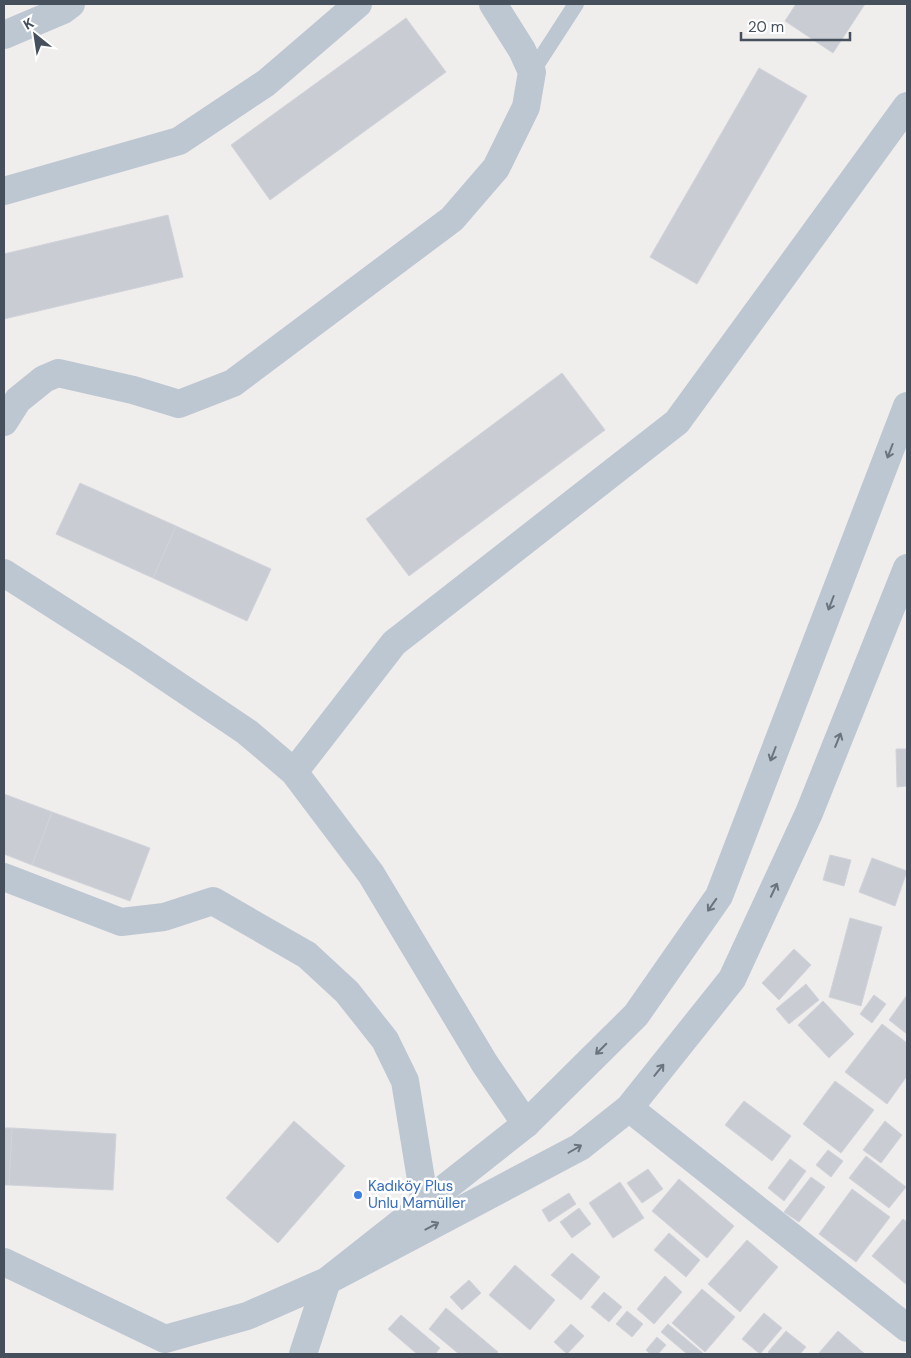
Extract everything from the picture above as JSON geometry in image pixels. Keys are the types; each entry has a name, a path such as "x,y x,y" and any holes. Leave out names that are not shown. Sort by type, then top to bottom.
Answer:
{"street":[{"path":"4,35 63,10 71,4"},
{"path":"4,192 179,141 266,83 358,4"},
{"path":"4,422 18,400 44,379 58,373 133,390 178,404 233,383 452,219 496,168 526,107 532,72 522,50 493,4"},
{"path":"294,772 394,643 677,422 907,106"},
{"path":"303,1354 327,1281 526,1124 636,1015 719,896 907,406"},
{"path":"4,1262 165,1339 247,1316 327,1281 580,1147 629,1108 732,979 809,813 907,568"},
{"path":"4,573 134,656 247,732 294,772 371,874 485,1064 526,1124"},
{"path":"4,877 121,922 164,917 213,900 307,955 347,992 385,1040 405,1081 425,1204"},
{"path":"629,1108 907,1328"}],"lane":[{"path":"532,72 576,4"}],"building":[{"path":"796,4 865,4 833,53 785,21"},
{"path":"406,18 446,72 270,200 231,145"},
{"path":"759,68 807,96 697,284 650,257"},
{"path":"168,215 183,277 4,319 4,254"},
{"path":"562,373 605,430 409,576 366,519"},
{"path":"80,483 176,526 153,578 56,534"},
{"path":"176,526 271,569 247,621 153,578"},
{"path":"896,749 907,749 907,786 897,787"},
{"path":"4,794 52,812 32,865 4,854"},
{"path":"52,812 150,848 130,901 32,865"},
{"path":"830,855 851,860 844,886 823,880"},
{"path":"872,858 907,871 895,906 859,892"},
{"path":"850,918 882,927 861,1006 829,997"},
{"path":"794,949 811,965 779,1000 762,983"},
{"path":"806,984 819,1000 789,1024 776,1009"},
{"path":"874,995 886,1004 872,1023 860,1014"},
{"path":"907,995 907,1034 889,1020"},
{"path":"823,1001 854,1034 829,1058 798,1025"},
{"path":"882,1024 907,1043 907,1076 887,1104 845,1072"},
{"path":"835,1081 874,1110 841,1153 803,1124"},
{"path":"744,1101 791,1136 772,1161 725,1125"},
{"path":"294,1121 345,1166 278,1243 226,1198"},
{"path":"885,1121 902,1135 881,1163 863,1150"},
{"path":"4,1128 12,1128 9,1185 4,1185"},
{"path":"12,1128 116,1134 113,1190 9,1185"},
{"path":"828,1150 843,1161 831,1177 816,1165"},
{"path":"866,1156 906,1187 889,1208 849,1178"},
{"path":"790,1159 806,1171 784,1201 768,1188"},
{"path":"648,1169 663,1189 642,1203 627,1183"},
{"path":"811,1177 825,1187 799,1222 784,1212"},
{"path":"679,1179 734,1226 707,1258 652,1211"},
{"path":"620,1182 644,1218 613,1238 589,1203"},
{"path":"852,1189 890,1217 856,1262 819,1234"},
{"path":"569,1193 576,1204 549,1222 542,1210"},
{"path":"579,1208 591,1224 572,1238 560,1222"},
{"path":"903,1219 907,1222 907,1285 872,1256"},
{"path":"669,1233 700,1260 686,1277 654,1250"},
{"path":"747,1240 778,1267 740,1312 708,1284"},
{"path":"572,1253 600,1277 581,1300 551,1275"},
{"path":"515,1265 555,1300 530,1330 489,1295"},
{"path":"665,1276 682,1292 654,1324 637,1309"},
{"path":"469,1280 481,1293 462,1310 450,1297"},
{"path":"702,1289 735,1317 705,1352 672,1323"},
{"path":"604,1292 622,1307 609,1322 591,1307"},
{"path":"446,1308 498,1352 496,1354 459,1354 429,1329"},
{"path":"627,1311 643,1324 632,1337 616,1324"},
{"path":"764,1313 782,1328 760,1354 742,1339"},
{"path":"401,1315 440,1348 435,1354 417,1354 388,1329"},
{"path":"571,1324 584,1336 567,1354 554,1342"},
{"path":"668,1324 704,1354 687,1354 661,1332"},
{"path":"786,1331 806,1347 800,1354 770,1354 768,1352"},
{"path":"838,1331 865,1354 818,1354"},
{"path":"657,1337 666,1345 658,1354 650,1354 646,1350"}],"place":[{"name":"Kadıköy Plus Unlu Mamüller","path":"358,1195"}]}
